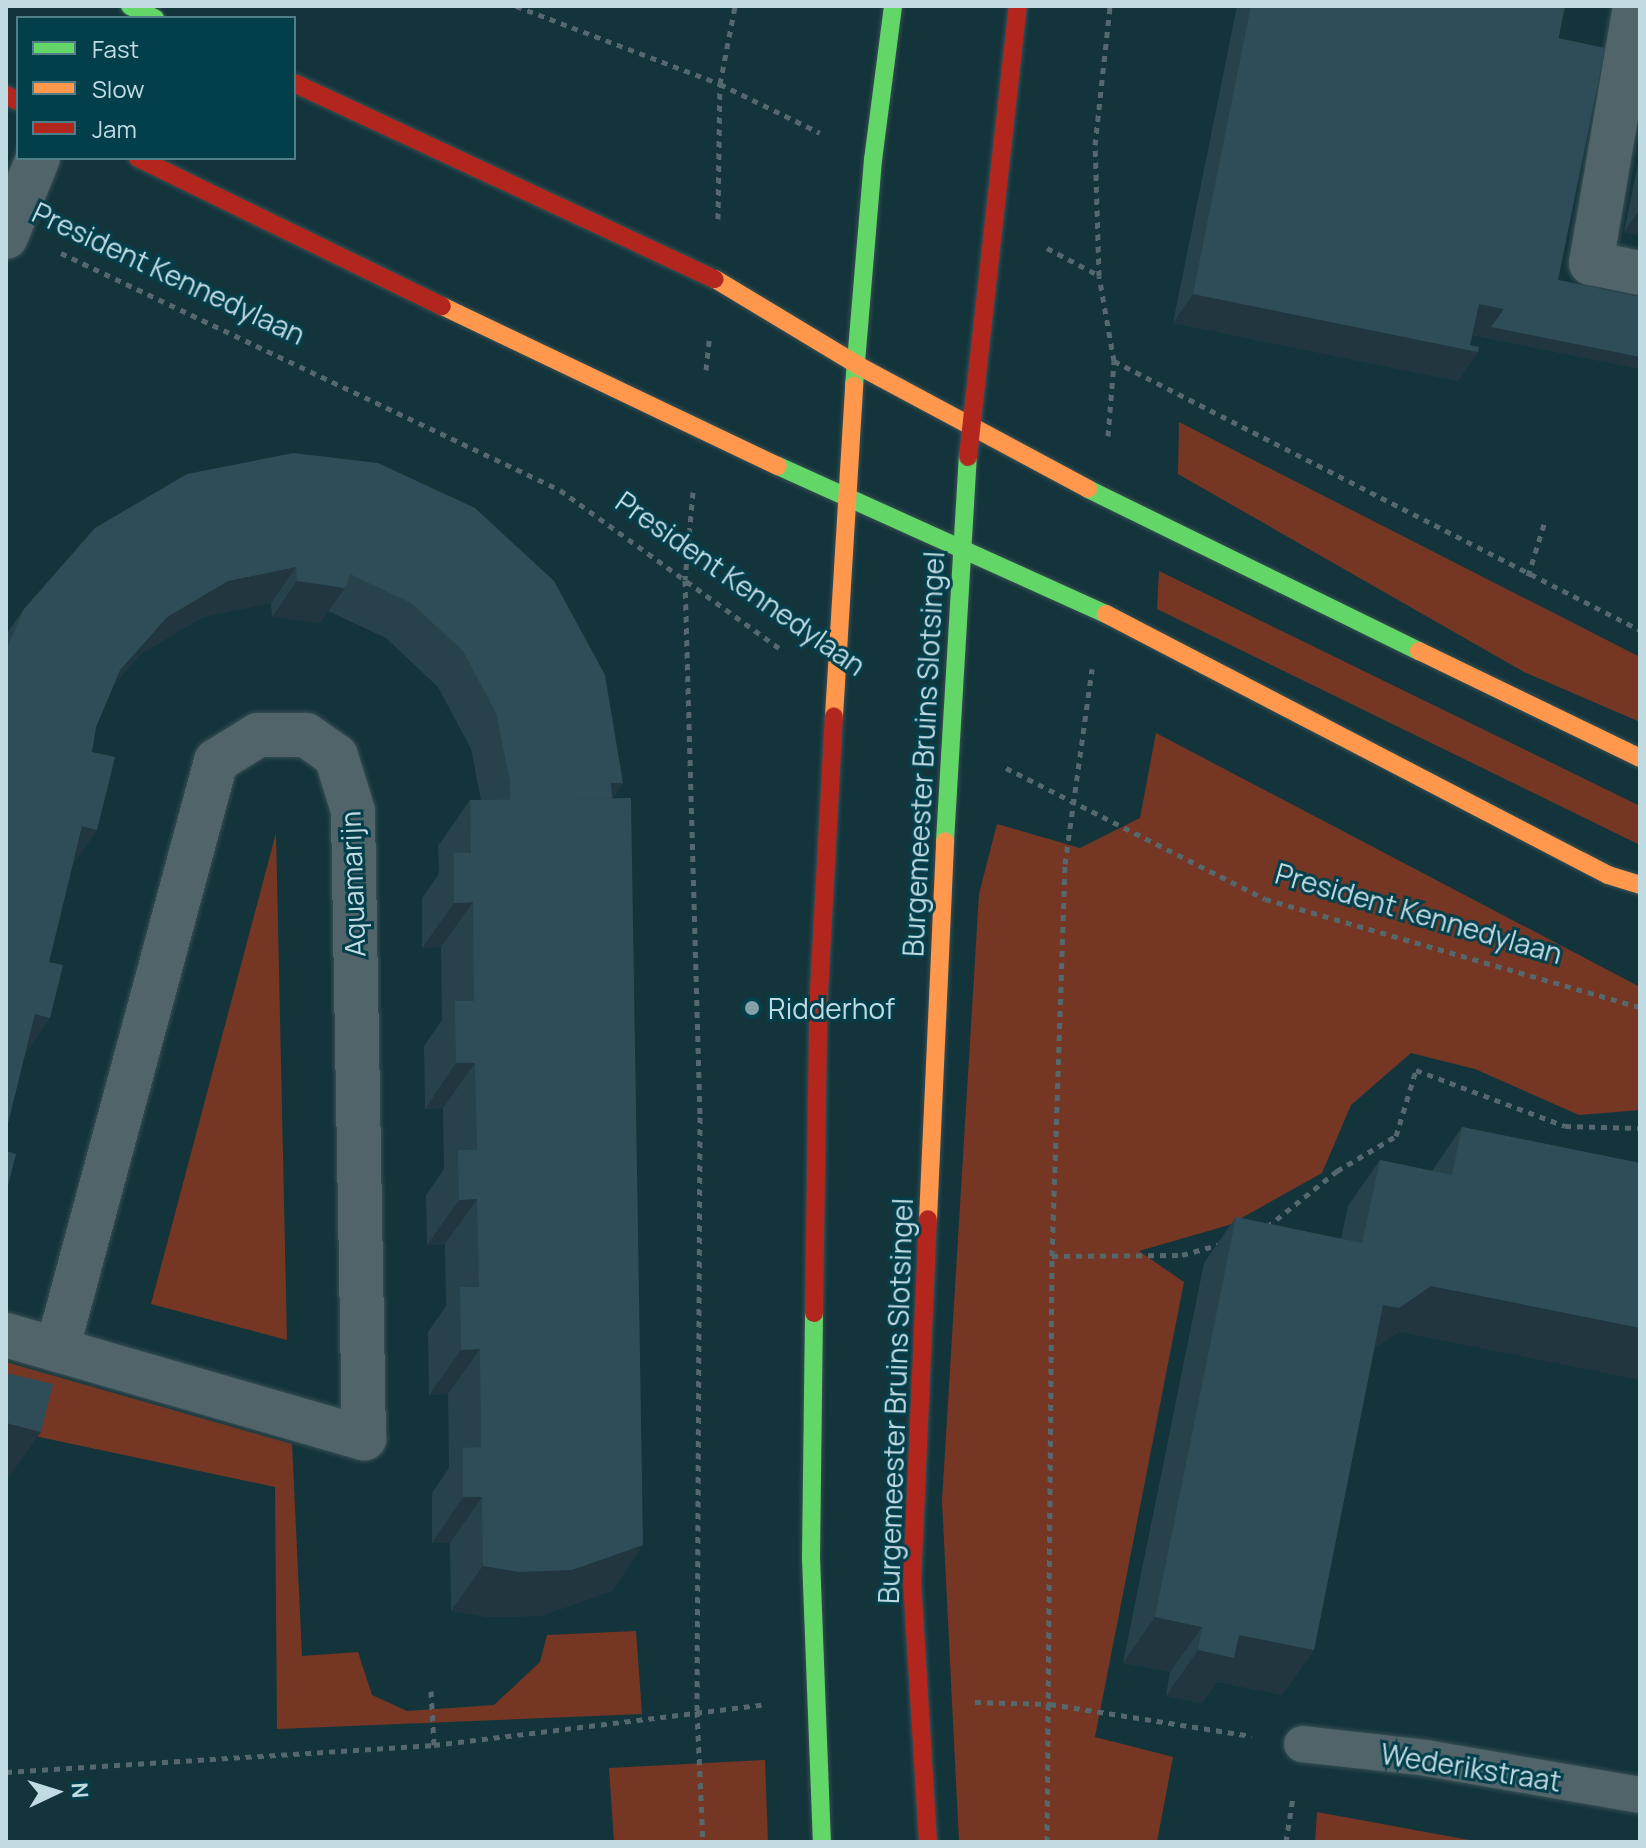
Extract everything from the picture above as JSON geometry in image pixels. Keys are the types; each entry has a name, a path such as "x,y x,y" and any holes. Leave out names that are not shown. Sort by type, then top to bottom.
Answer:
{"street":[{"path":"130,6 151,16"},
{"path":"822,1842 811,1558 818,1010 838,690 845,498 859,366 873,160 893,6"},
{"name":"Burgemeester Bruins Slotsingel","path":"928,1842 923,1700 912,1583 949,741 970,423 990,217 1018,6"},
{"path":"1635,6 1591,263 1640,273"},
{"path":"296,84 714,279 859,366 970,423 1102,497 1640,758"},
{"path":"7,233 37,160"},
{"path":"142,160 658,412 961,551 1099,610 1608,875 1640,885"},
{"name":"Aquamarijn","path":"6,1335 57,1350 364,1438 353,811 336,756 306,735 258,735 216,761 57,1350"}],"lane":[{"name":"Wederikstraat","path":"1302,1744 1426,1758 1640,1795"}],"path":[{"path":"516,6 720,84 873,160"},
{"path":"720,84 735,6"},
{"path":"990,217 1099,276 1095,145 1110,6"},
{"name":"President Kennedylaan","path":"7,233 560,490 838,690"},
{"path":"1114,361 1528,576 1640,630"},
{"path":"1528,576 1545,521"},
{"path":"685,580 700,1117 697,1711 703,1842"},
{"name":"President Kennedylaan","path":"949,741 1076,800 1265,899 1640,1007"},
{"path":"1047,1842 1052,1256 1065,864 1076,800"},
{"path":"1260,1233 1337,1171 1396,1136 1416,1070 1565,1126 1640,1128"},
{"path":"1052,1256 1182,1255 1234,1240"},
{"path":"431,1691 434,1745"},
{"path":"923,1700 1050,1704 1302,1744"},
{"path":"6,1772 434,1745 697,1711 818,1701"}],"shaded area":[{"path":"1179,422 1640,657 1640,722 1524,672 1178,474"},
{"path":"1159,571 1640,806 1640,845 1157,609"},
{"path":"1156,733 1640,987 1640,1110 1579,1115 1475,1069 1411,1053 1351,1105 1322,1173 1229,1225 1139,1251 1184,1282 1095,1737 1173,1757 1157,1842 959,1842 942,1501 979,894 997,824 1080,848 1140,818"},
{"path":"276,833 287,1340 151,1304"},
{"path":"6,1362 292,1444 302,1656 358,1652 372,1695 407,1711 494,1705 540,1662 547,1635 636,1631 642,1714 277,1729 275,1487 30,1435 6,1409"},
{"path":"765,1760 768,1842 614,1842 609,1768"},
{"path":"1317,1812 1480,1842 1315,1842"}],"building":[{"path":"1251,6 1565,6 1504,309 1479,304 1470,345 1479,347 1478,352 1193,294"},
{"path":"1558,38 1605,48 1558,280 1640,297 1640,357 1491,327 1504,309"},
{"path":"293,453 378,463 475,508 554,581 605,675 623,783 611,783 612,798 510,800 510,781 496,713 463,651 411,603 350,574 345,588 297,581 296,567 228,581 167,617 120,670 96,727 6,704 6,651 24,609 95,528 187,474"},
{"path":"6,704 96,726 92,752 115,757 97,830 82,826 49,962 63,965 50,1018 35,1014 6,1131"},
{"path":"631,798 643,1545 572,1570 519,1572 483,1566 482,1497 463,1497 463,1448 481,1447 480,1349 461,1350 460,1287 479,1287 477,1199 459,1200 458,1150 477,1150 475,1063 456,1063 455,1001 474,1001 473,902 454,903 454,853 471,853 470,800"},
{"path":"1462,1127 1640,1163 1640,1328 1431,1286 1399,1308 1383,1305 1314,1650 1239,1635 1234,1658 1198,1650 1202,1627 1155,1617 1236,1217 1362,1243 1380,1160 1452,1175"},
{"path":"6,1151 16,1154 6,1193"},
{"path":"6,1373 53,1384 41,1432 6,1423"}],"traffic: fast":[{"path":"130,6 151,16"},
{"path":"854,386 873,160 893,6"},
{"path":"945,841 968,457"},
{"path":"778,466 1106,614"},
{"path":"1088,489 1419,651"},
{"path":"814,1313 811,1558 822,1842"}],"traffic: slow":[{"path":"715,279 859,366 1088,489"},
{"path":"442,306 778,466"},
{"path":"834,716 854,386"},
{"path":"1106,614 1608,875 1640,885"},
{"path":"1419,651 1640,758"},
{"path":"928,1219 945,841"}],"traffic: jam":[{"path":"968,457 1018,6"},
{"path":"296,84 715,279"},
{"path":"6,95 16,100"},
{"path":"142,160 442,306"},
{"path":"814,1313 818,1010 834,716"},
{"path":"928,1219 912,1583 928,1842"}],"place":[{"name":"Ridderhof","path":"752,1008"}]}
